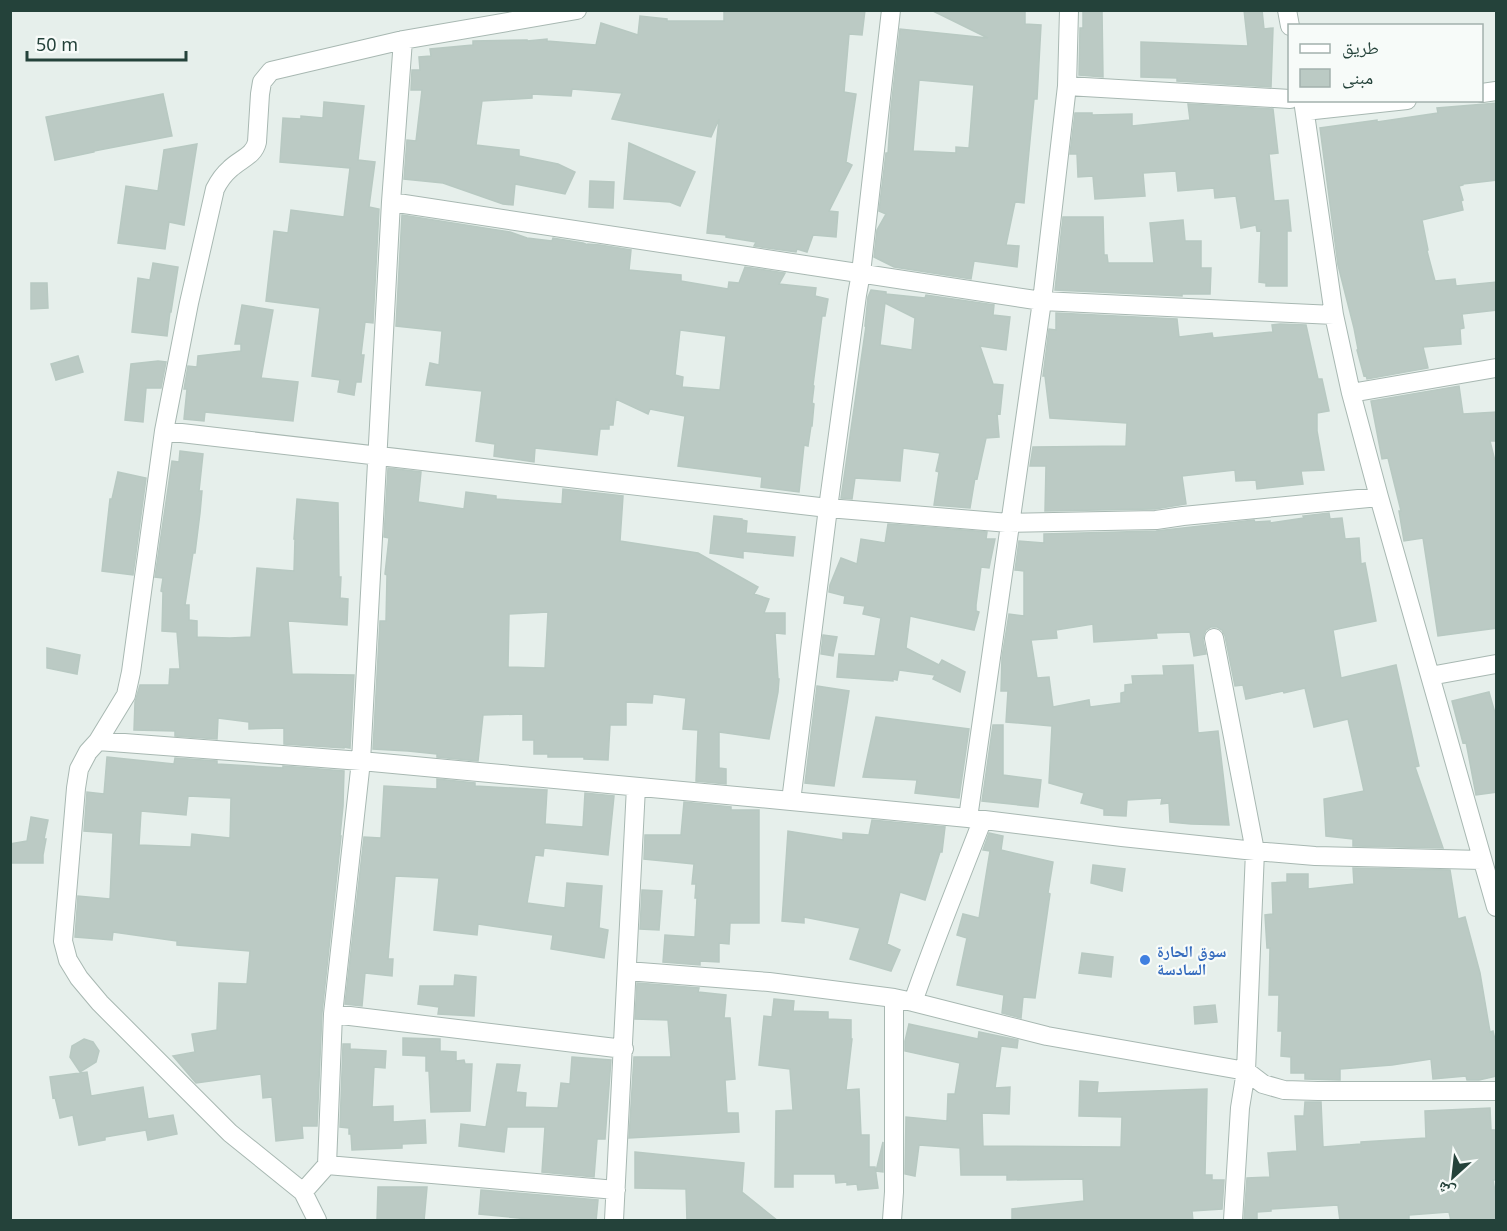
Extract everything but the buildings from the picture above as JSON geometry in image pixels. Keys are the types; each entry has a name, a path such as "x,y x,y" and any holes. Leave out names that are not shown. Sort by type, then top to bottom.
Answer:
{"street":[{"path":"317,1221 303,1192 221,1124 100,1003 79,978 68,960 63,941 79,769 88,752 99,741 126,695 164,431 189,303 215,189 232,167 256,149 262,82 271,71 403,40 577,10"},
{"path":"791,801 828,508 861,273 891,10"},
{"path":"914,1002 930,952 945,919 975,820 1009,523 1041,301 1067,86 1069,10"},
{"path":"303,1192 327,1165 333,1014 361,761 391,202 403,40"},
{"path":"1067,86 1288,99"},
{"path":"1373,102 1304,106 1334,315 1351,393 1379,497 1497,907"},
{"path":"391,202 1041,301 1334,315"},
{"path":"1351,393 1497,368"},
{"path":"164,431 828,508 1009,523 1156,520 1379,497"},
{"path":"1214,638 1255,851 1246,1071 1240,1108 1233,1221"},
{"path":"1430,676 1497,664"},
{"path":"99,741 361,761 791,801 1255,851 1315,856 1482,860"},
{"path":"614,1221 636,787"},
{"path":"627,971 769,982 894,998 1047,1036 1246,1071 1263,1083 1284,1090 1497,1091"},
{"path":"892,1221 894,998"},
{"path":"333,1014 624,1049"},
{"path":"327,1165 616,1190"}],"place":[{"name":"سوق الحارة السادسة","path":"1145,960"}]}
